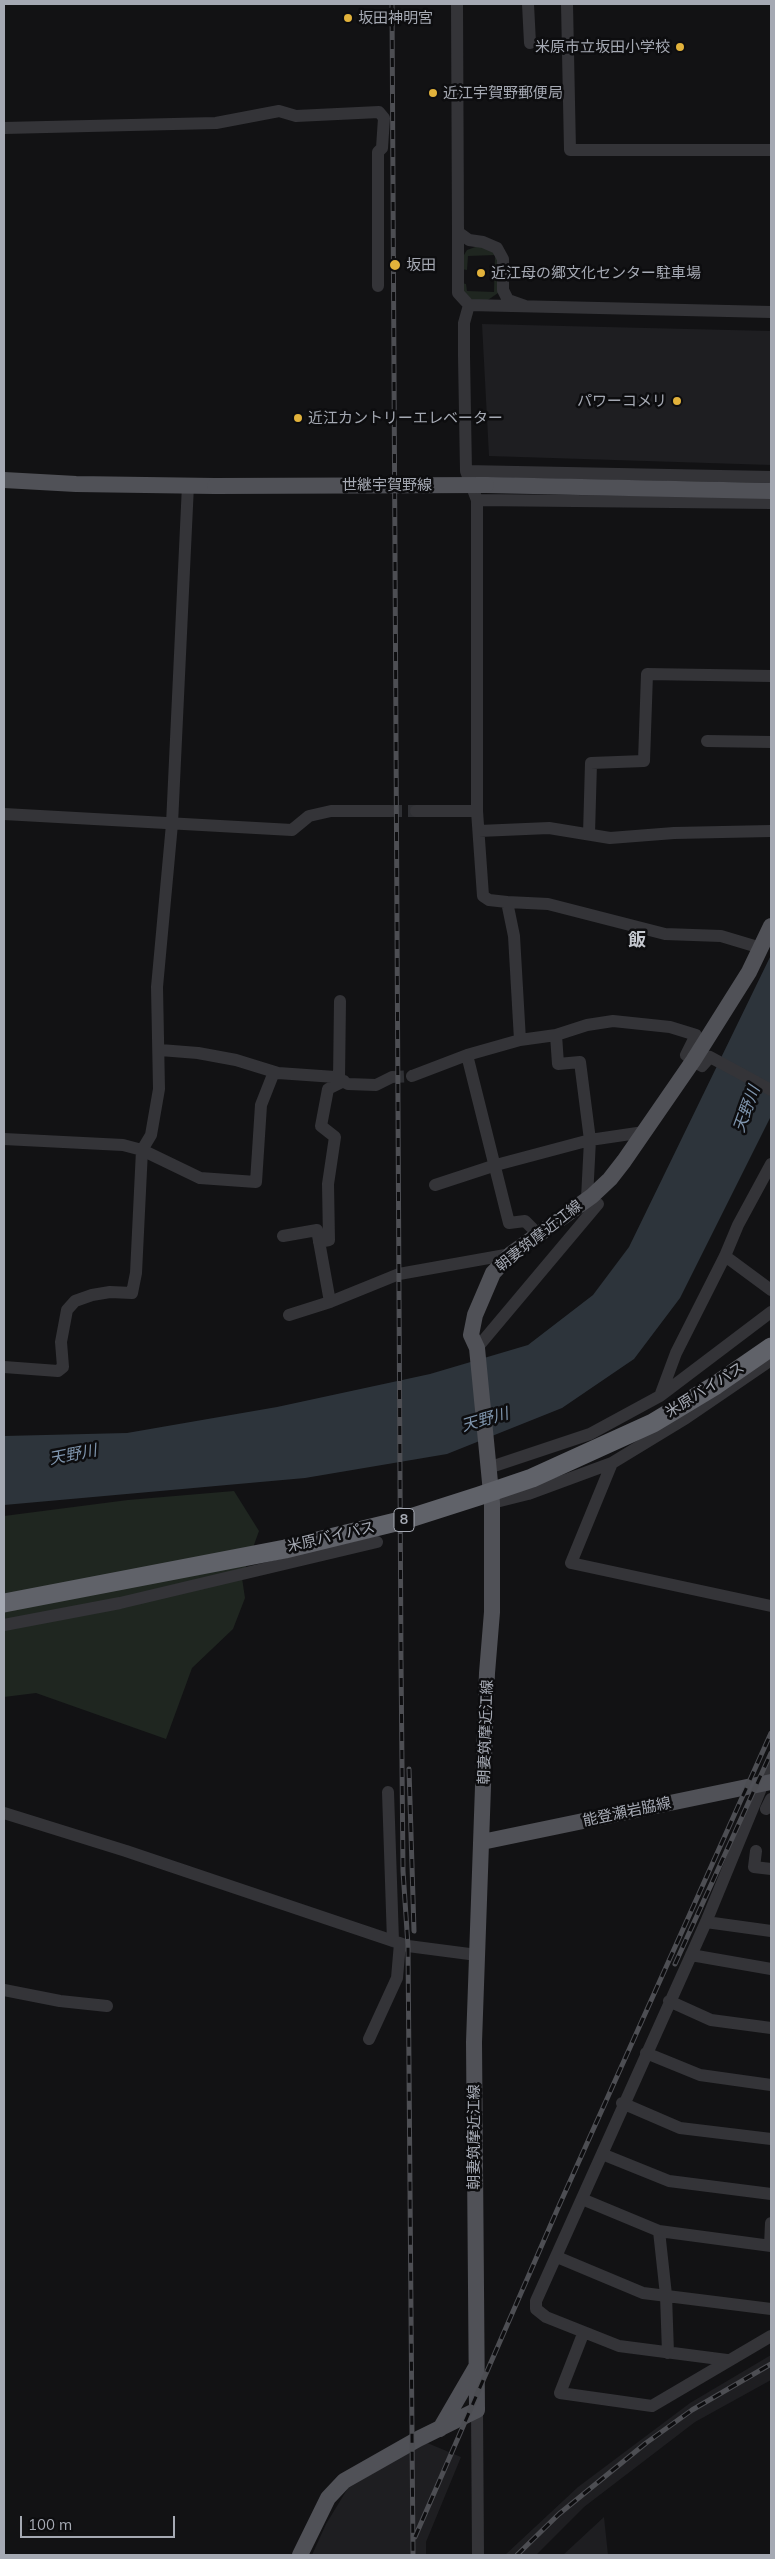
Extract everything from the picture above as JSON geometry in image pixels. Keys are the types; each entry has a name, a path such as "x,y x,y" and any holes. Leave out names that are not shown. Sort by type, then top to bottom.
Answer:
{"highway":[{"name":"米原バイパス","path":"4,1603 284,1549 404,1520 479,1496 532,1478 653,1423 716,1385 771,1347"}],"main road":[{"name":"世継宇賀野線","path":"4,480 76,484 215,486 486,485 771,491"},
{"name":"朝妻筑摩近江線","path":"477,2410 474,2066 487,1673 492,1612 492,1503 477,1353 472,1335 475,1315 482,1293 493,1273 512,1254 610,1179 693,1061 749,972 771,926"},
{"name":"能登瀬岩脇線","path":"482,1842 767,1783"},
{"path":"440,2429 476,2367"},
{"path":"300,2555 328,2498 344,2480 477,2410"}],"street":[{"path":"457,4 458,294 469,305 771,312"},
{"path":"528,4 530,43"},
{"path":"567,4 570,150 771,150"},
{"path":"4,128 216,123 279,111 296,116 379,112 384,118 382,148 378,152 378,286"},
{"path":"458,232 476,242 483,242 497,248 503,259 503,290 508,300 525,306"},
{"path":"458,260 462,251 476,242"},
{"path":"487,306 498,298 503,290"},
{"path":"469,305 464,323 466,471 477,500 479,675 477,811 480,831 483,896 488,900 548,904 665,934 721,936 761,948"},
{"path":"466,471 771,477"},
{"path":"4,1367 58,1371 63,1367 61,1342 66,1310 75,1301 92,1295 110,1292 132,1294 136,1273 142,1150 151,1134 158,1098 160,1050 158,987 172,824 188,485"},
{"path":"477,500 771,503"},
{"path":"589,834 591,763 644,761 647,674 771,676"},
{"path":"707,741 771,742"},
{"path":"4,814 292,830 309,816 331,811 390,812"},
{"path":"416,811 477,811"},
{"path":"480,831 549,828 610,838 674,832 771,831"},
{"path":"507,902 514,936 520,1040"},
{"path":"340,1001 341,1080"},
{"path":"412,1076 467,1055 520,1040 556,1035 587,1025 613,1021 670,1027 696,1035 686,1055 693,1061 702,1066 710,1057 771,1090"},
{"path":"477,1353 598,1204 587,1198 590,1140 580,1062 558,1064 556,1035"},
{"path":"160,1050 198,1053 236,1060 274,1072 341,1080 348,1084 376,1085 392,1077"},
{"path":"467,1055 509,1223 525,1221 539,1235"},
{"path":"4,1139 123,1145 142,1150 200,1178 256,1182 262,1105 274,1072"},
{"path":"319,1242 329,1240 328,1184 335,1136 321,1126 328,1090 341,1080"},
{"path":"435,1185 496,1165 590,1140 644,1132"},
{"path":"660,1396 676,1353 725,1256 738,1225 771,1164"},
{"path":"283,1236 317,1230 330,1302"},
{"path":"289,1315 330,1302 399,1274 512,1254"},
{"path":"725,1256 771,1290"},
{"path":"487,1460 590,1434 660,1396 771,1312"},
{"path":"492,1503 528,1494 612,1463 686,1418 771,1360"},
{"path":"612,1463 571,1563 771,1606"},
{"path":"4,1625 120,1603 377,1542"},
{"path":"727,2360 619,2346 583,2334 546,2317 536,2309 536,2301 602,2154 622,2103 706,1922 767,1783 771,1764"},
{"path":"369,2039 397,1978 388,1792"},
{"path":"4,1813 135,1854 396,1942 477,1955"},
{"path":"756,1851 754,1867 771,1869"},
{"path":"706,1922 771,1931"},
{"path":"691,1955 771,1969"},
{"path":"4,1990 60,2001 107,2006"},
{"path":"669,2001 711,2020 771,2028"},
{"path":"646,2053 700,2075 771,2085"},
{"path":"622,2103 680,2128 771,2139"},
{"path":"602,2154 670,2180 771,2194"},
{"path":"582,2199 659,2231 771,2246 771,2223"},
{"path":"659,2231 666,2295 668,2352"},
{"path":"557,2257 643,2293 771,2309"},
{"path":"583,2334 560,2394 652,2406 727,2360 771,2336"},
{"path":"477,2410 478,2555"}],"shaded area":[{"path":"478,246 488,246 500,258 498,293 485,302 477,303 464,295 462,283 466,284 467,291 494,292 495,255 468,256 467,270 462,269 464,255 467,250"},
{"path":"482,324 771,331 771,465 489,456"},
{"path":"234,1491 259,1531 242,1578 245,1598 233,1629 192,1668 166,1739 36,1693 4,1697 4,1516 128,1500"},
{"path":"771,2355 771,2380 695,2422 584,2507 536,2555 505,2555 578,2487 690,2403"},
{"path":"425,2442 461,2457 426,2542 426,2555 312,2555 326,2524 348,2488"},
{"path":"604,2517 608,2555 563,2555"}],"water":[{"name":"天野川","path":"771,955 771,1116 680,1298 634,1359 562,1408 447,1454 305,1478 4,1505 4,1436 127,1433 277,1407 430,1374 528,1345 593,1295 629,1247"}],"tunnel":[{"path":"390,811 416,811"},
{"path":"392,1077 412,1076"}],"railway":[{"path":"392,4 401,1659 403,1871 408,1946 413,2555"},
{"path":"415,2537 558,2208 771,1733"},
{"path":"675,1964 771,1753"},
{"path":"409,1769 414,1931"},
{"path":"517,2555 559,2514 646,2443 692,2410 771,2364"}],"place":[{"name":"坂田神明宮","path":"348,18"},
{"name":"米原市立坂田小学校","path":"680,47"},
{"name":"近江宇賀野郵便局","path":"433,93"},
{"name":"坂田","path":"395,265"},
{"name":"近江母の郷文化センター駐車場","path":"481,273"},
{"name":"パワーコメリ","path":"677,401"},
{"name":"近江カントリーエレベーター","path":"298,418"}],"district":[{"name":"飯","path":"637,941"}]}
